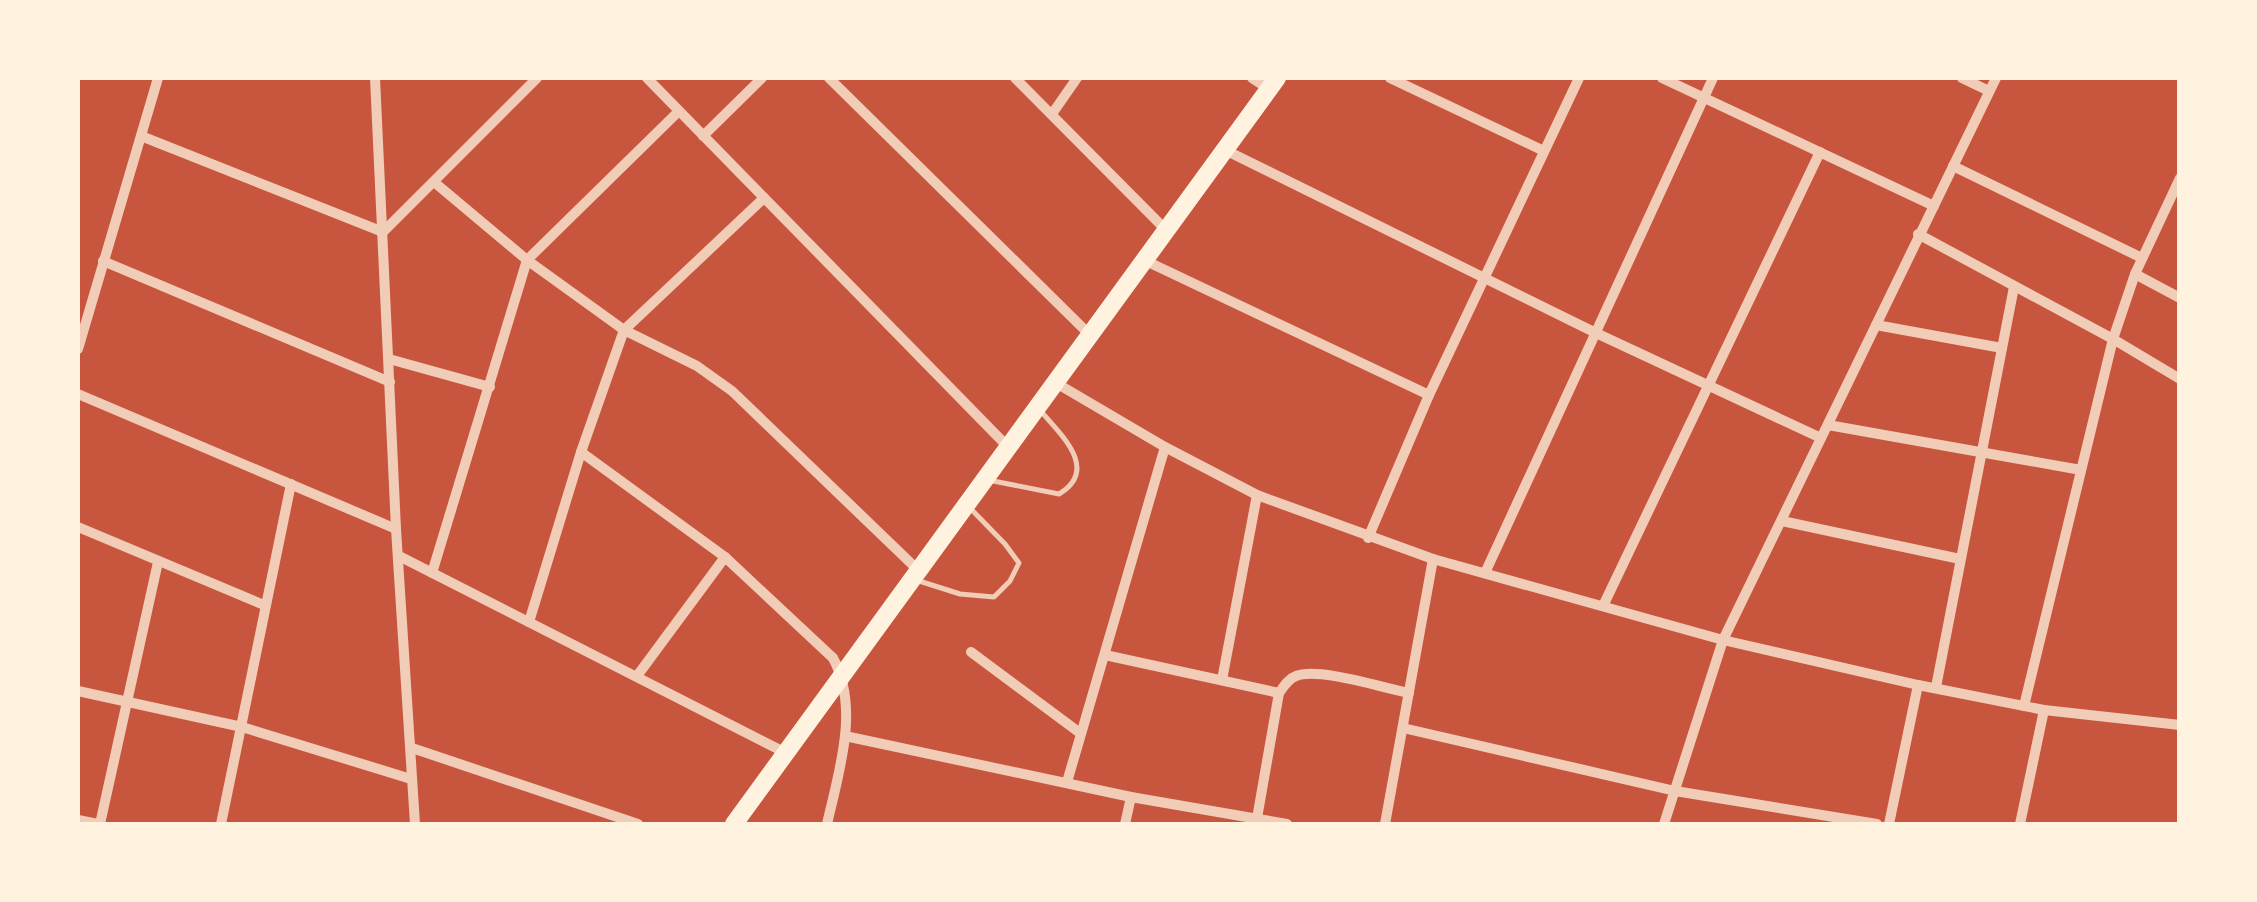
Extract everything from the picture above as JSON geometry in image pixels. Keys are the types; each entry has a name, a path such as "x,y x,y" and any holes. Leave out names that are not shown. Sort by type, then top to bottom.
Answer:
{"highway":[{"path":"734,824 1273,84"}],"street":[{"path":"78,350 158,78"},
{"path":"375,78 396,529 415,824"},
{"path":"383,232 537,78"},
{"path":"646,78 1008,448"},
{"path":"703,136 762,78"},
{"path":"829,78 1090,335"},
{"path":"1014,78 1166,230"},
{"path":"1052,114 1077,78"},
{"path":"1252,78 1273,84"},
{"path":"1390,78 1544,151"},
{"path":"1368,538 1429,396 1578,78"},
{"path":"1662,78 1934,206"},
{"path":"1485,574 1713,78"},
{"path":"1962,78 1990,91"},
{"path":"1664,824 1723,640 1996,78"},
{"path":"432,573 527,260 679,111"},
{"path":"142,136 383,232"},
{"path":"1225,150 1821,438"},
{"path":"1603,606 1820,152"},
{"path":"1953,166 2142,258"},
{"path":"2024,706 2113,339 2135,274 2180,178"},
{"path":"434,182 527,260 624,330 697,366 732,391 916,575"},
{"path":"529,622 581,452 624,330 764,198"},
{"path":"1918,234 2180,379"},
{"path":"103,261 390,382"},
{"path":"1146,261 1429,396"},
{"path":"2135,274 2180,298"},
{"path":"1936,688 2014,287"},
{"path":"1876,325 2002,348"},
{"path":"390,360 490,387"},
{"path":"1056,382 1165,447 1257,495 1432,559 1723,640 1918,685 2044,710 2180,724"},
{"path":"78,394 396,529"},
{"path":"1828,424 2081,470"},
{"path":"1067,782 1165,447"},
{"path":"581,452 725,557 833,658 842,676 847,708 827,824"},
{"path":"221,824 291,484"},
{"path":"1222,680 1257,495"},
{"path":"1782,521 1960,558"},
{"path":"78,527 264,605"},
{"path":"399,556 787,753"},
{"path":"637,676 725,557"},
{"path":"1385,824 1432,559"},
{"path":"78,820 99,824 158,562"},
{"path":"971,652 1080,733"},
{"path":"1105,655 1280,694"},
{"path":"1257,822 1280,694 1287,682 1298,675 1314,674 1408,693"},
{"path":"1888,824 1918,685"},
{"path":"78,691 242,727 411,779"},
{"path":"2020,824 2044,710"},
{"path":"1402,728 1811,820 1877,824"},
{"path":"844,736 1130,797 1257,822 1288,824"},
{"path":"412,748 638,824"},
{"path":"1125,824 1130,797"}],"lane":[{"path":"985,480 1059,494 1069,488 1080,466 1077,455 1038,407"},
{"path":"916,575 960,594 994,597 1010,582 1018,563 967,505"}]}
